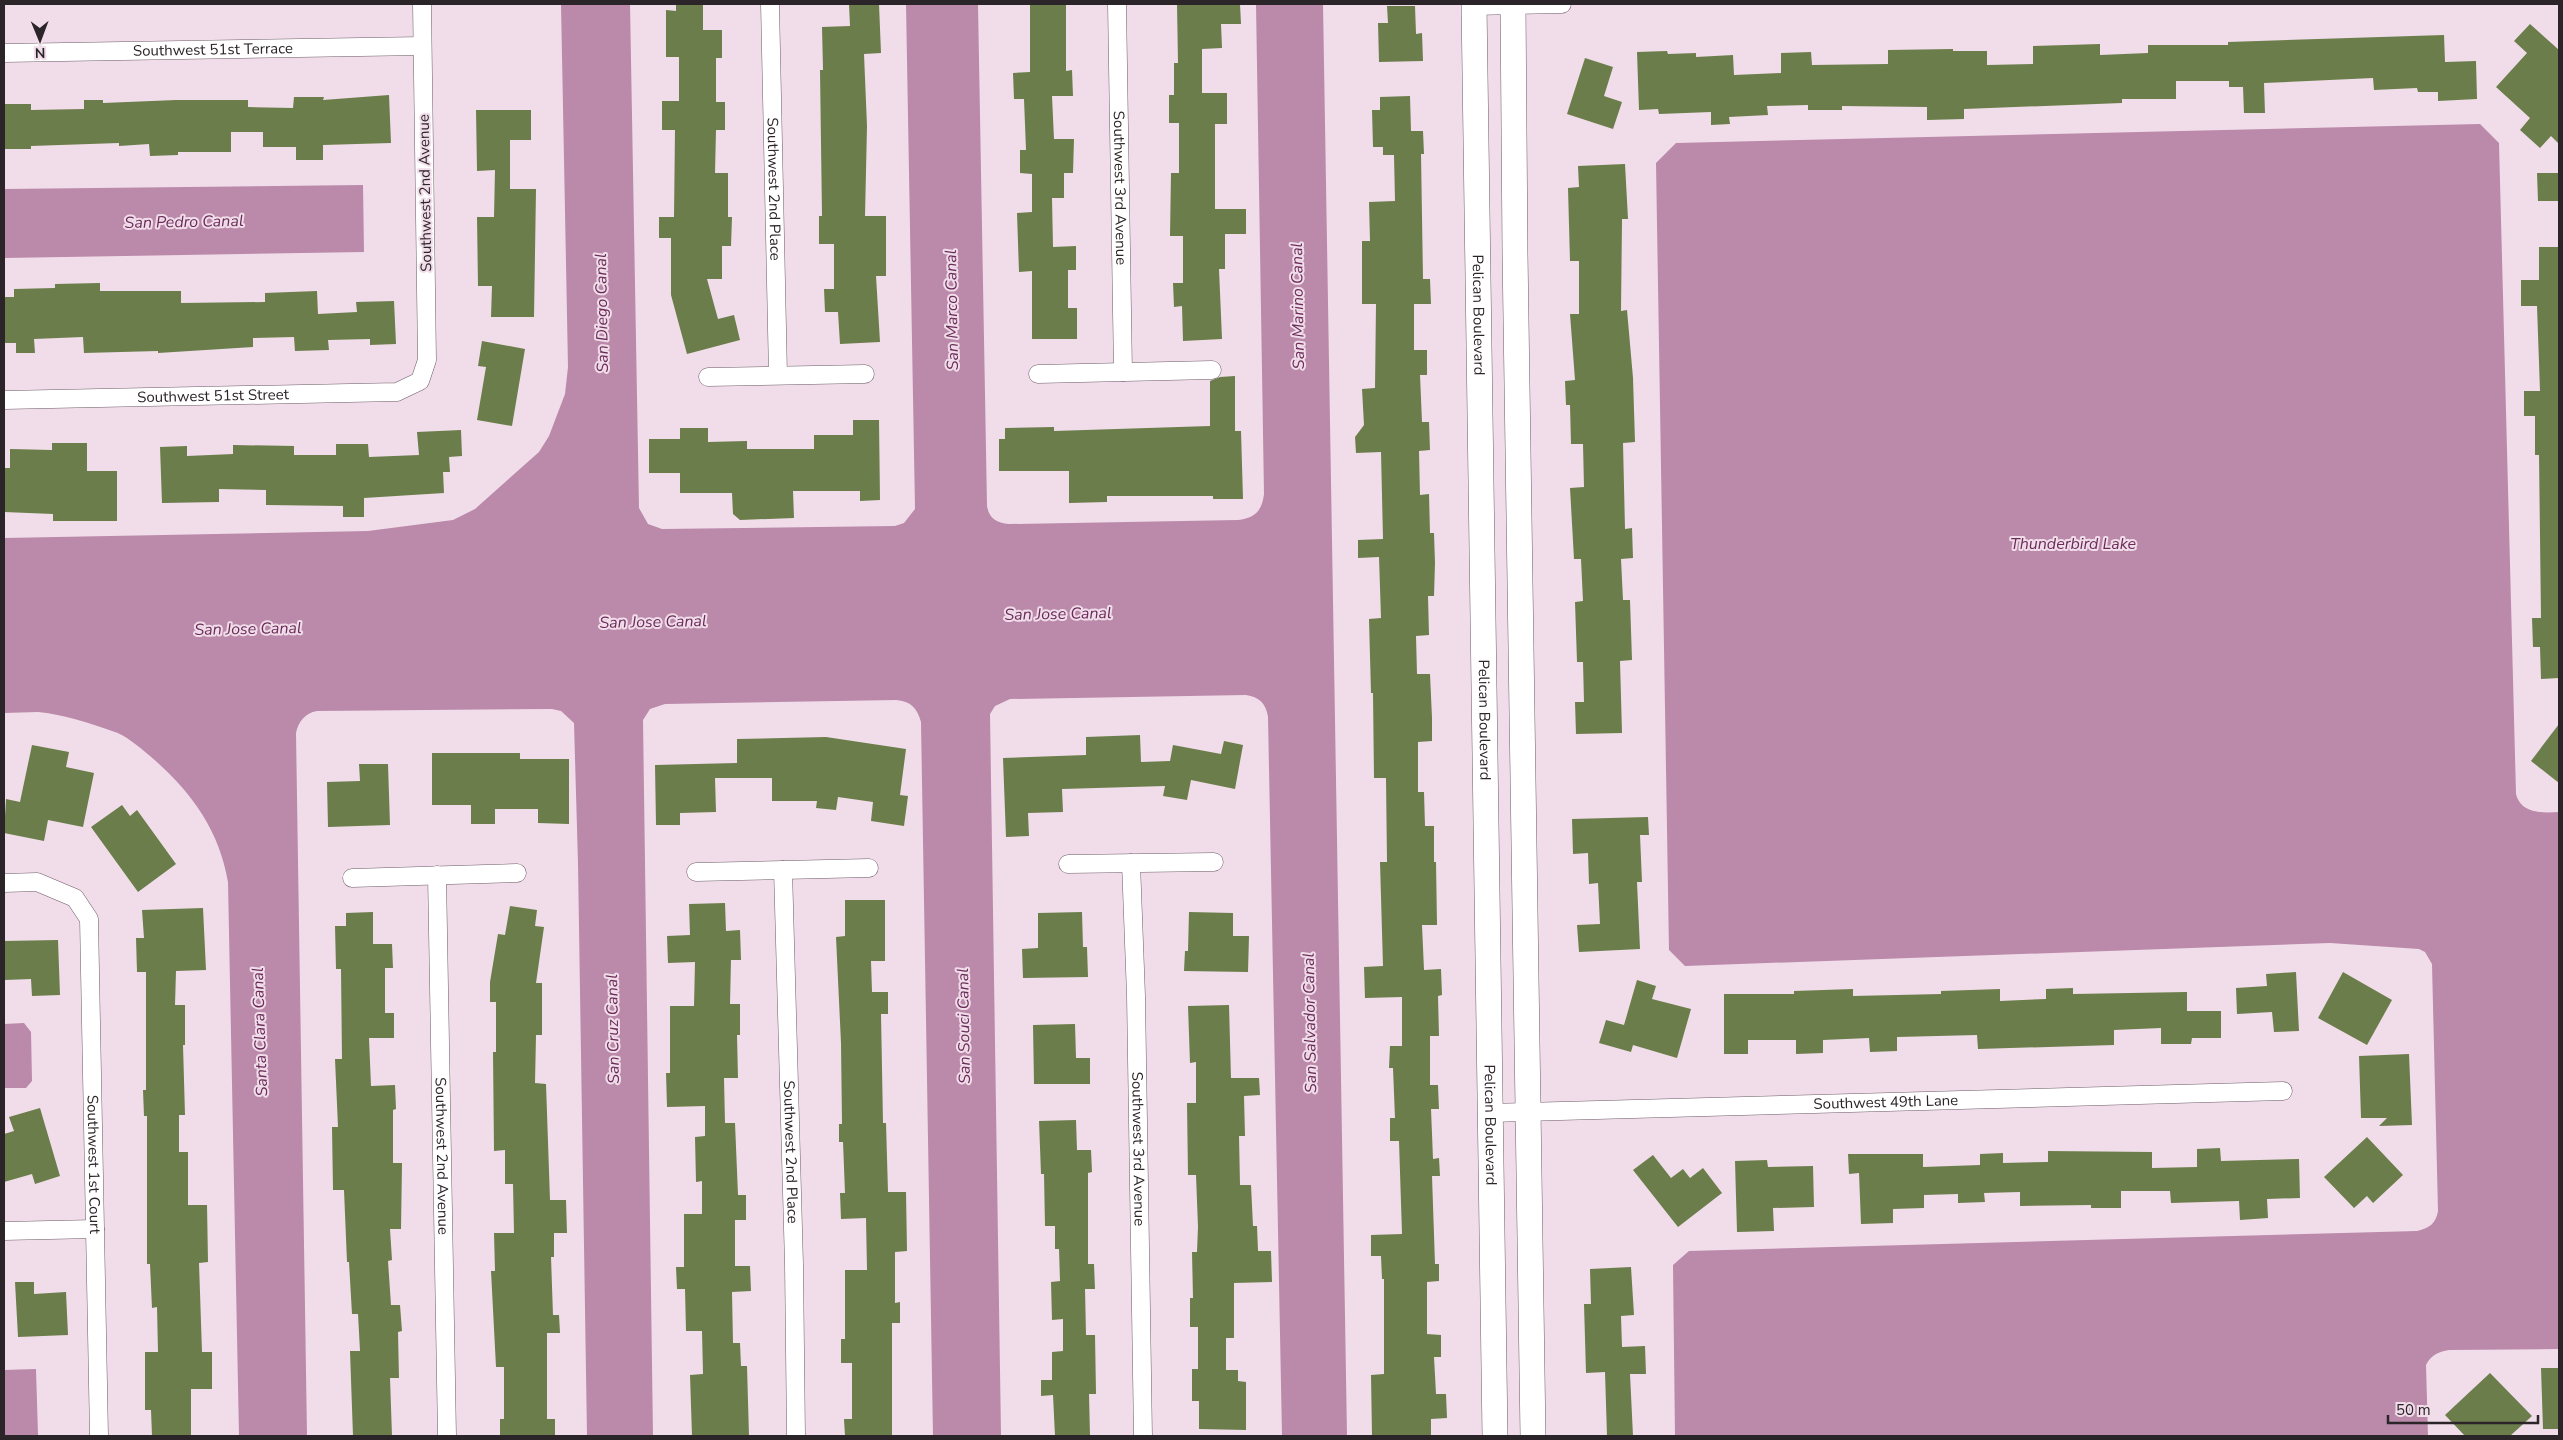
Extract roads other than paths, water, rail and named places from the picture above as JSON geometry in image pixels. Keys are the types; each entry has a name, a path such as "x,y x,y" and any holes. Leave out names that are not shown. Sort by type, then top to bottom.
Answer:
{"street":[{"name":"Southwest 2nd Avenue","path":"420,381 427,360 422,4"},
{"name":"Southwest 2nd Place","path":"770,4 778,375"},
{"name":"Southwest 3rd Avenue","path":"1117,4 1123,372"},
{"path":"1514,4 1520,583 1533,1436"},
{"path":"1474,5 1562,4"},
{"name":"Pelican Boulevard","path":"1474,5 1495,1436"},
{"name":"Southwest 51st Terrace","path":"4,52 422,46"},
{"path":"1038,374 1212,370"},
{"path":"708,377 865,374"},
{"name":"Southwest 51st Street","path":"4,400 396,392 420,381"},
{"path":"1482,584 1520,583"},
{"path":"1068,864 1214,862"},
{"name":"Southwest 3rd Avenue","path":"1131,863 1136,996 1143,1436"},
{"path":"696,872 869,868"},
{"name":"Southwest 2nd Place","path":"783,870 794,1264 796,1436"},
{"path":"352,878 517,873"},
{"name":"Southwest 2nd Avenue","path":"437,875 447,1436"},
{"name":"Southwest 1st Court","path":"4,883 37,882 75,898 89,919 99,1436"},
{"name":"Southwest 49th Lane","path":"1490,1113 2283,1092"},
{"path":"4,1231 95,1229"}],"water":[{"path":"561,4 630,4 639,508 648,524 662,529 895,526 904,523 915,509 906,4 978,4 987,506 991,517 997,521 1009,524 1238,520 1257,513 1264,494 1256,4 1323,4 1347,1436 1282,1436 1268,717 1264,704 1255,697 1246,695 1010,699 995,706 990,714 1001,1436 933,1436 921,722 913,706 896,700 665,704 650,709 643,720 653,1436 587,1436 574,723 561,711 552,709 317,711 306,716 298,725 296,733 307,1436 239,1436 228,882 224,863 210,828 190,797 164,769 127,738 94,725 56,715 38,712 4,713 4,538 368,531 453,520 475,509 539,452 549,436 565,394 568,367"},
{"name":"Thunderbird Lake","path":"2480,124 2499,143 2516,794 2519,801 2528,809 2540,812 2559,812 2559,1349 2449,1350 2435,1354 2426,1365 2428,1436 1675,1436 1673,1265 1689,1251 2417,1231 2432,1224 2436,1219 2438,1211 2432,964 2425,952 2419,949 2330,943 1685,966 1669,950 1656,163 1676,143"},
{"name":"San Pedro Canal","path":"363,185 364,252 4,258 4,189"},
{"path":"24,1023 31,1032 32,1081 26,1088 4,1088 4,1024"},
{"path":"36,1369 38,1435 4,1435 4,1370"}],"water label":[{"name":"San Marino Canal","path":"1297,306"},
{"name":"San Marco Canal","path":"951,310"},
{"name":"San Diego Canal","path":"601,313"},
{"name":"San Jose Canal","path":"1058,613"},
{"name":"San Jose Canal","path":"653,621"},
{"name":"San Jose Canal","path":"248,628"},
{"name":"San Salvador Canal","path":"1309,1023"},
{"name":"San Souci Canal","path":"963,1026"},
{"name":"San Cruz Canal","path":"612,1029"},
{"name":"Santa Clara Canal","path":"259,1032"}]}
